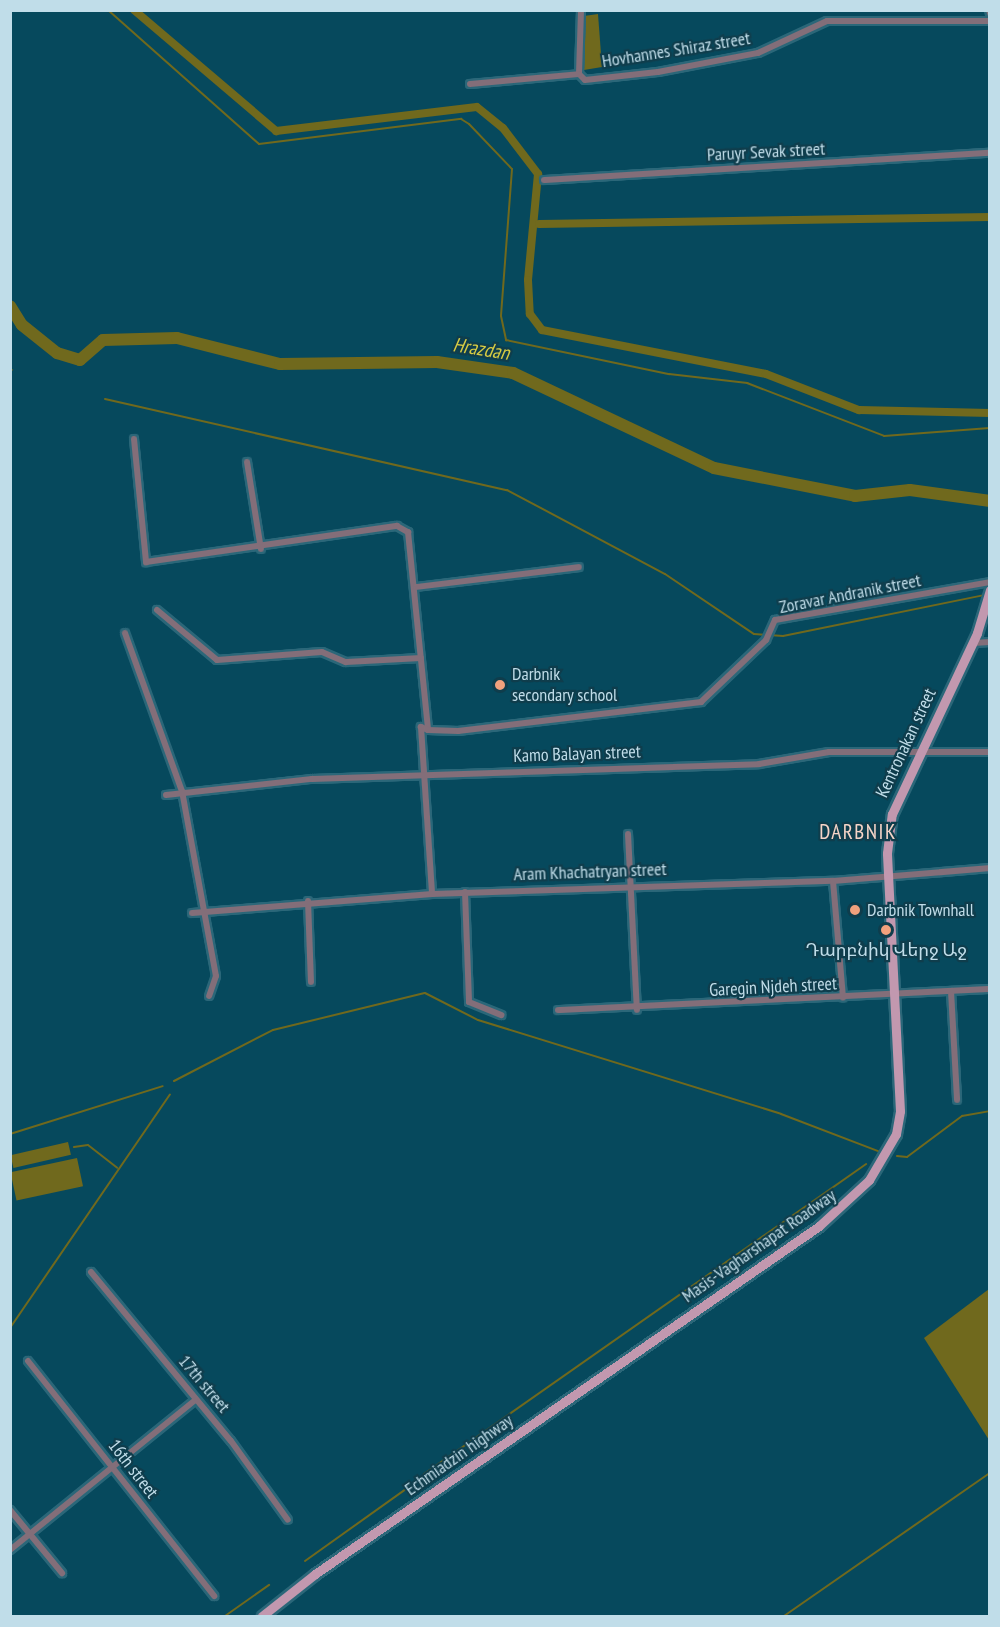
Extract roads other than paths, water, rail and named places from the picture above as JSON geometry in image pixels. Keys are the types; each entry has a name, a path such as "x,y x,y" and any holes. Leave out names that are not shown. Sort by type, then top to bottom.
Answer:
{"main road":[{"name":"Kentronakan street","path":"879,1164 896,1134 900,1111 898,995 889,876 892,814 917,754 973,643 989,590"},
{"name":"Masis-Vagharshapat Roadway","path":"677,1324 841,1210 879,1164"},
{"name":"Echmiadzin highway","path":"262,1617 677,1324"}],"street":[{"path":"470,84 579,74 581,10"},
{"name":"Hovhannes Shiraz street","path":"579,74 585,80 647,73 758,53 827,21 990,21"},
{"name":"Paruyr Sevak street","path":"544,180 990,153"},
{"path":"134,439 146,562 261,549 403,528 416,587 428,730 421,727 427,777 432,894"},
{"path":"247,462 261,549"},
{"path":"416,587 579,567"},
{"name":"Zoravar Andranik street","path":"428,730 458,731 701,702 766,640 775,620 990,582"},
{"path":"157,610 217,660 322,652 346,662 421,658"},
{"path":"125,633 182,791 216,976 209,996"},
{"path":"973,643 990,642"},
{"name":"Kamo Balayan street","path":"166,795 182,791 312,779 427,777 759,764 829,752 917,754 990,752"},
{"path":"628,834 637,1010"},
{"name":"Aram Khachatryan street","path":"192,913 308,901 465,892 833,881 990,868"},
{"path":"833,881 843,998"},
{"path":"465,892 469,1002 501,1016"},
{"path":"308,901 312,982"},
{"name":"Garegin Njdeh street","path":"558,1010 637,1010 990,989"},
{"path":"951,991 957,1100"},
{"name":"17th street","path":"91,1272 195,1400 288,1520"},
{"name":"16th street","path":"28,1360 214,1596"},
{"path":"10,1550 110,1465 195,1400"},
{"path":"10,1510 62,1573"}],"waterway":[{"path":"108,10 259,144 461,119 469,124 512,169 501,316 506,340 669,374 747,383 884,436 990,428"},
{"path":"134,10 276,131 477,107 503,128 538,174 528,280 530,314 542,330 766,374 859,410 990,413"},
{"path":"539,224 990,217"},
{"name":"Hrazdan","path":"10,306 22,325 57,353 80,360 103,340 177,338 280,364 437,362 513,373 714,468 855,496 910,490 990,501"},
{"path":"105,399 507,490 665,574 754,634 783,636 984,595"},
{"path":"174,1081 273,1030 425,993 478,1020 781,1114 878,1151"},
{"path":"10,1134 163,1086"},
{"path":"10,1328 170,1094"},
{"path":"897,1156 907,1157 962,1116 990,1111"},
{"path":"74,1147 88,1145 117,1168"},
{"path":"424,1474 866,1164"},
{"path":"784,1616 990,1473"},
{"path":"305,1561 410,1486"},
{"path":"225,1616 269,1585"}],"place":[{"name":"Darbnik secondary school","path":"500,685"},
{"name":"Darbnik Townhall","path":"855,910"},
{"name":"Դարբնիկ Վերջ Աջ","path":"886,930"}],"district":[{"name":"DARBNIK","path":"858,832"}]}
